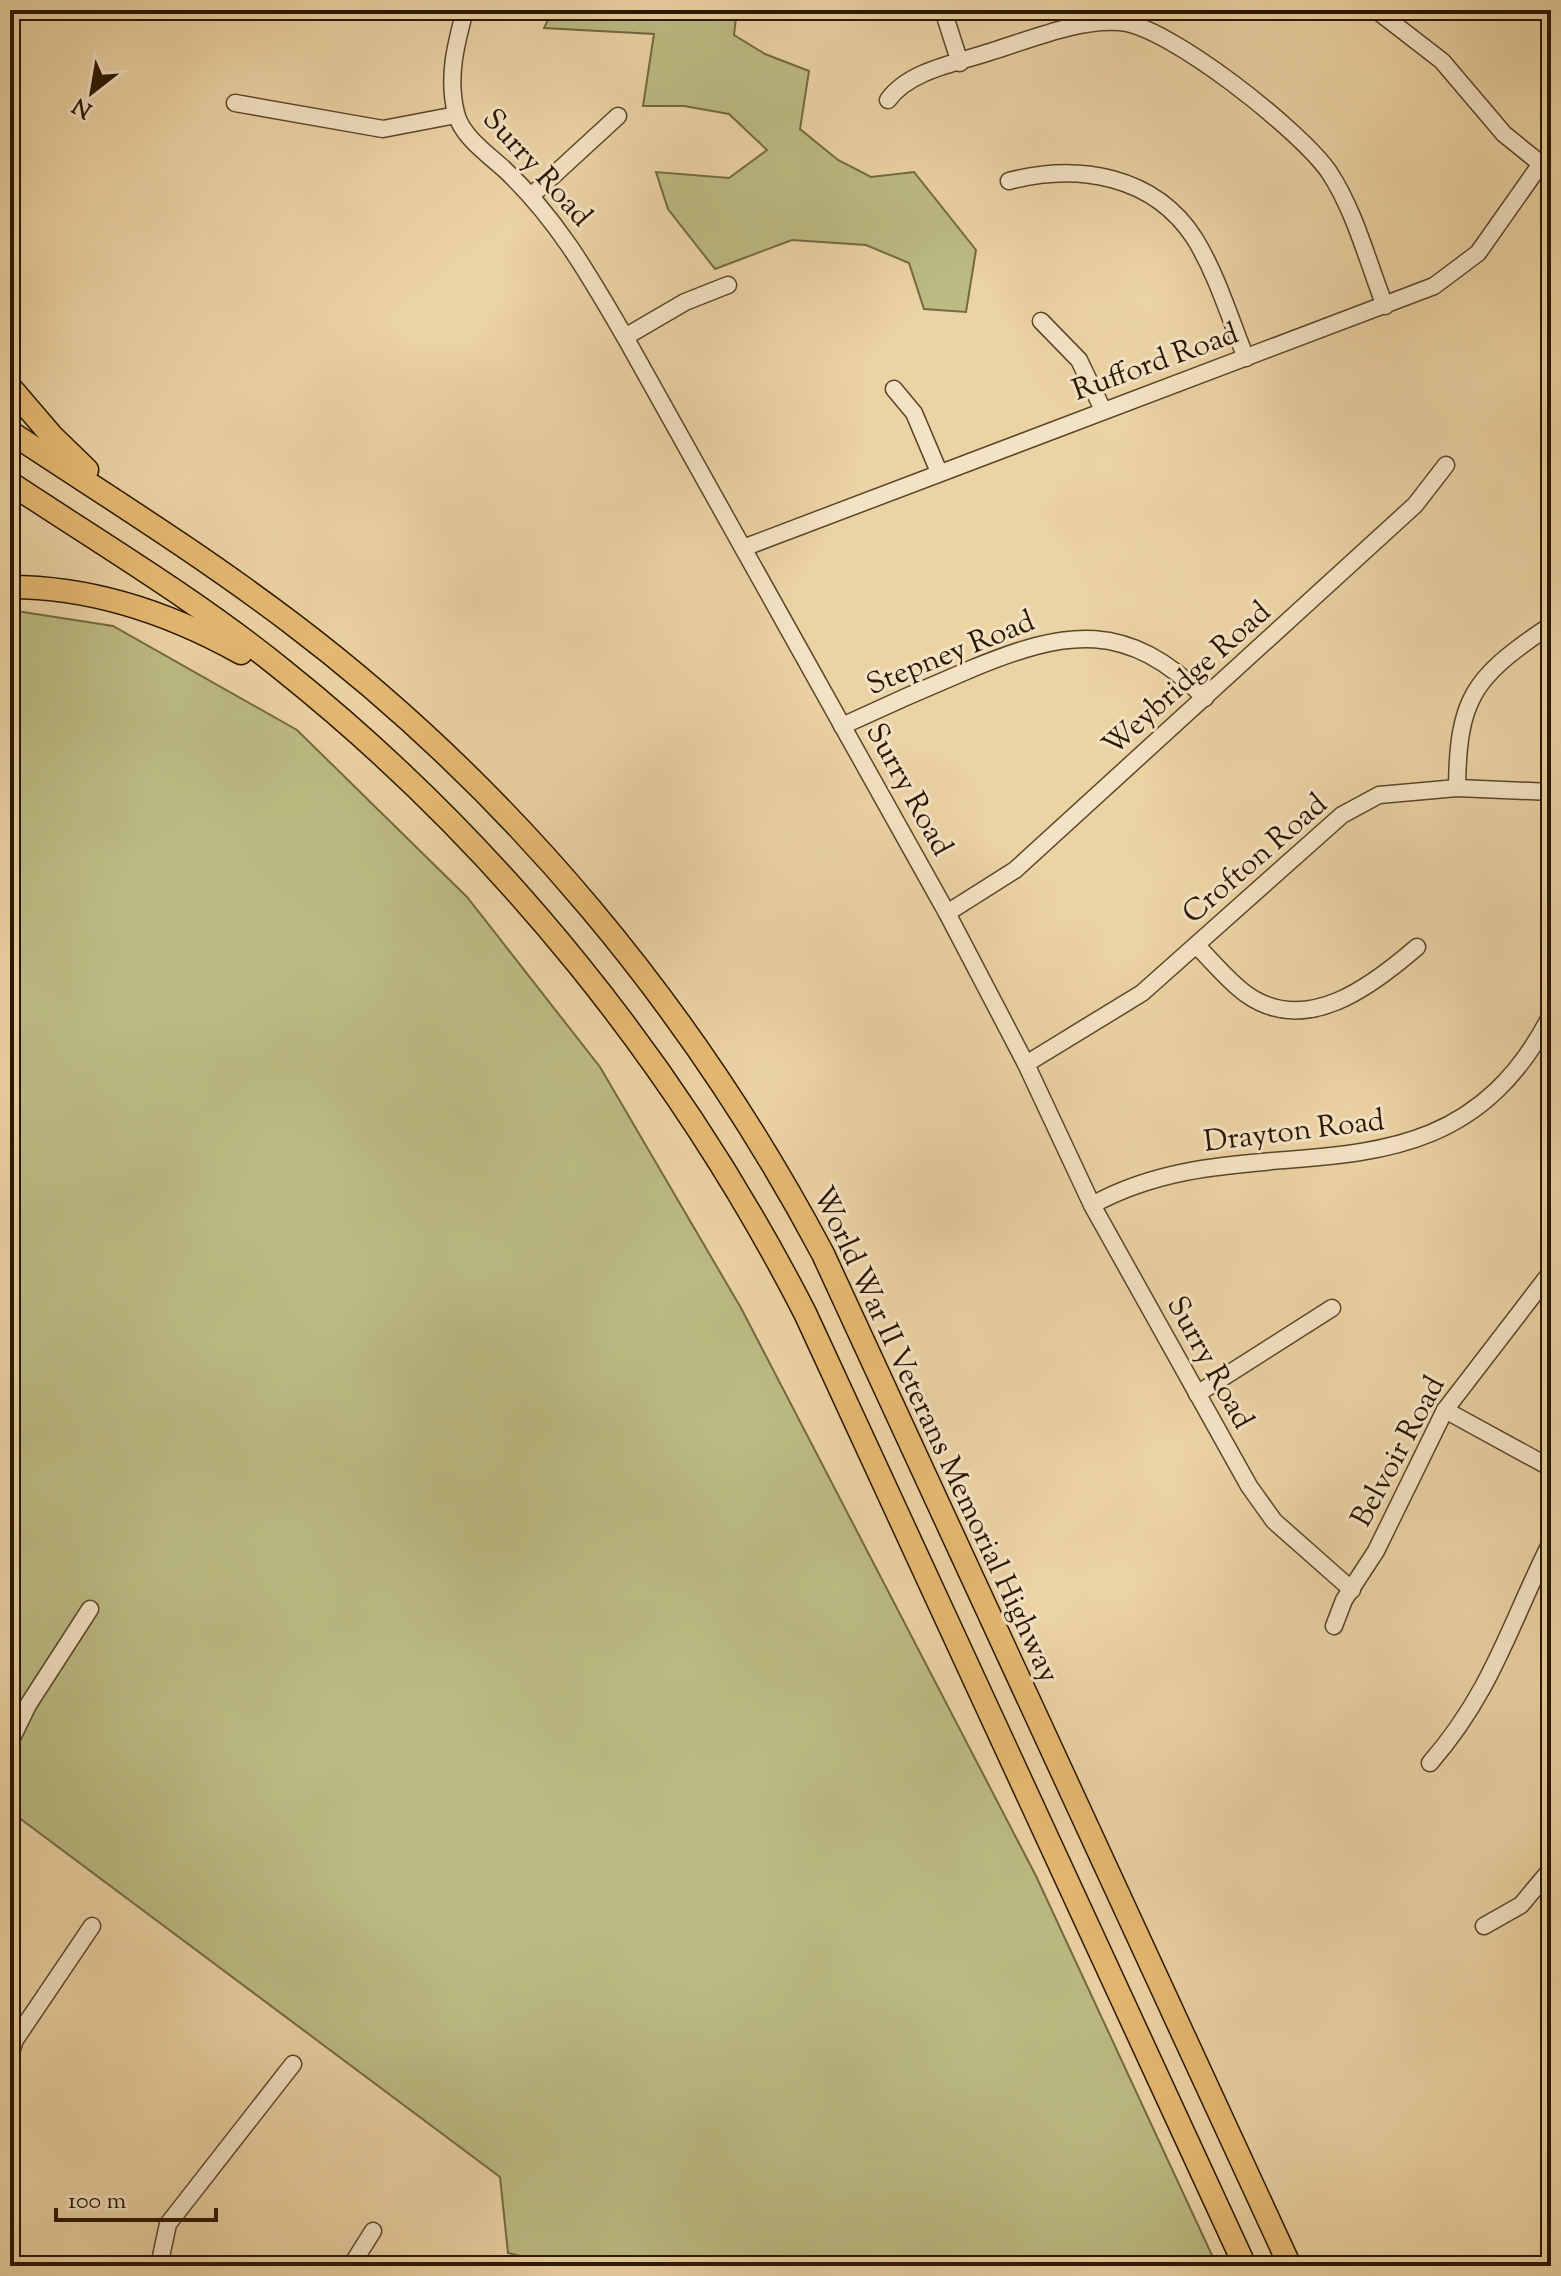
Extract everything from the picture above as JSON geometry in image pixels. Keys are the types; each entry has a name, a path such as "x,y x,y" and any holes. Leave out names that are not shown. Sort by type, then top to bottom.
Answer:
{"highway":[{"path":"10,387 52,436 131,512"},
{"name":"World War II Veterans Memorial Highway","path":"10,432 290,622 415,727 485,794 599,919 679,1022 735,1105 801,1213 870,1350 1290,2266"},
{"path":"10,483 159,581 282,669 424,798 517,894 665,1077 742,1195 800,1302 1245,2266"},
{"path":"10,587 81,594 146,610 199,631 260,665 282,669"}],"street":[{"name":"Surry Road","path":"465,10 451,61 456,115 474,143 532,195 571,243 947,913 1026,1064 1092,1205 1249,1486 1274,1521 1352,1590"},
{"path":"943,10 960,63"},
{"path":"1376,10 1459,77 1504,134 1545,168"},
{"path":"888,100 904,84 960,63 1087,24 1134,24 1161,35 1271,115 1319,159 1338,187 1385,306"},
{"path":"235,103 383,129 456,115"},
{"path":"532,195 618,116"},
{"name":"Rufford Road","path":"743,548 1434,286 1478,253 1545,168"},
{"path":"1009,181 1035,174 1082,172 1125,183 1158,200 1195,240 1246,358"},
{"path":"625,337 685,302 728,285"},
{"path":"1041,321 1079,360 1103,410"},
{"path":"894,389 912,408 939,472"},
{"name":"Weybridge Road","path":"947,913 1015,870 1415,505 1446,465"},
{"path":"1457,788 1463,720 1476,688 1499,660 1545,629"},
{"name":"Stepney Road","path":"842,726 982,664 1042,643 1078,638 1118,642 1150,654 1182,674 1205,698"},
{"name":"Crofton Road","path":"1026,1064 1142,993 1342,815 1379,795 1457,788 1551,792"},
{"path":"1197,946 1246,994 1260,1002 1296,1008 1325,1006 1362,992 1417,947"},
{"name":"Drayton Road","path":"1092,1205 1126,1188 1196,1170 1369,1153 1416,1139 1461,1116 1501,1084 1529,1052 1551,1015"},
{"name":"Belvoir Road","path":"1334,1626 1376,1551 1445,1410 1551,1272"},
{"path":"1197,1394 1332,1308"},
{"path":"1445,1410 1551,1468"},
{"path":"1430,1763 1460,1728 1480,1697 1551,1542"},
{"path":"10,1742 28,1705 90,1609"},
{"path":"1484,1926 1521,1905 1551,1869"},
{"path":"10,2055 15,2040 92,1926"},
{"path":"159,2266 168,2224 293,2064"},
{"path":"351,2266 373,2231"}],"shaded area":[{"path":"553,10 737,10 734,35 765,54 809,71 800,129 838,160 871,177 914,172 976,250 966,312 924,309 909,263 866,245 792,240 715,269 668,209 656,172 729,178 767,150 729,114 684,106 643,106 654,34 544,28"},
{"path":"10,610 113,626 297,730 467,897 600,1067 741,1308 1036,1876 1217,2266 560,2266 508,2253 500,2177 10,1811"}]}
